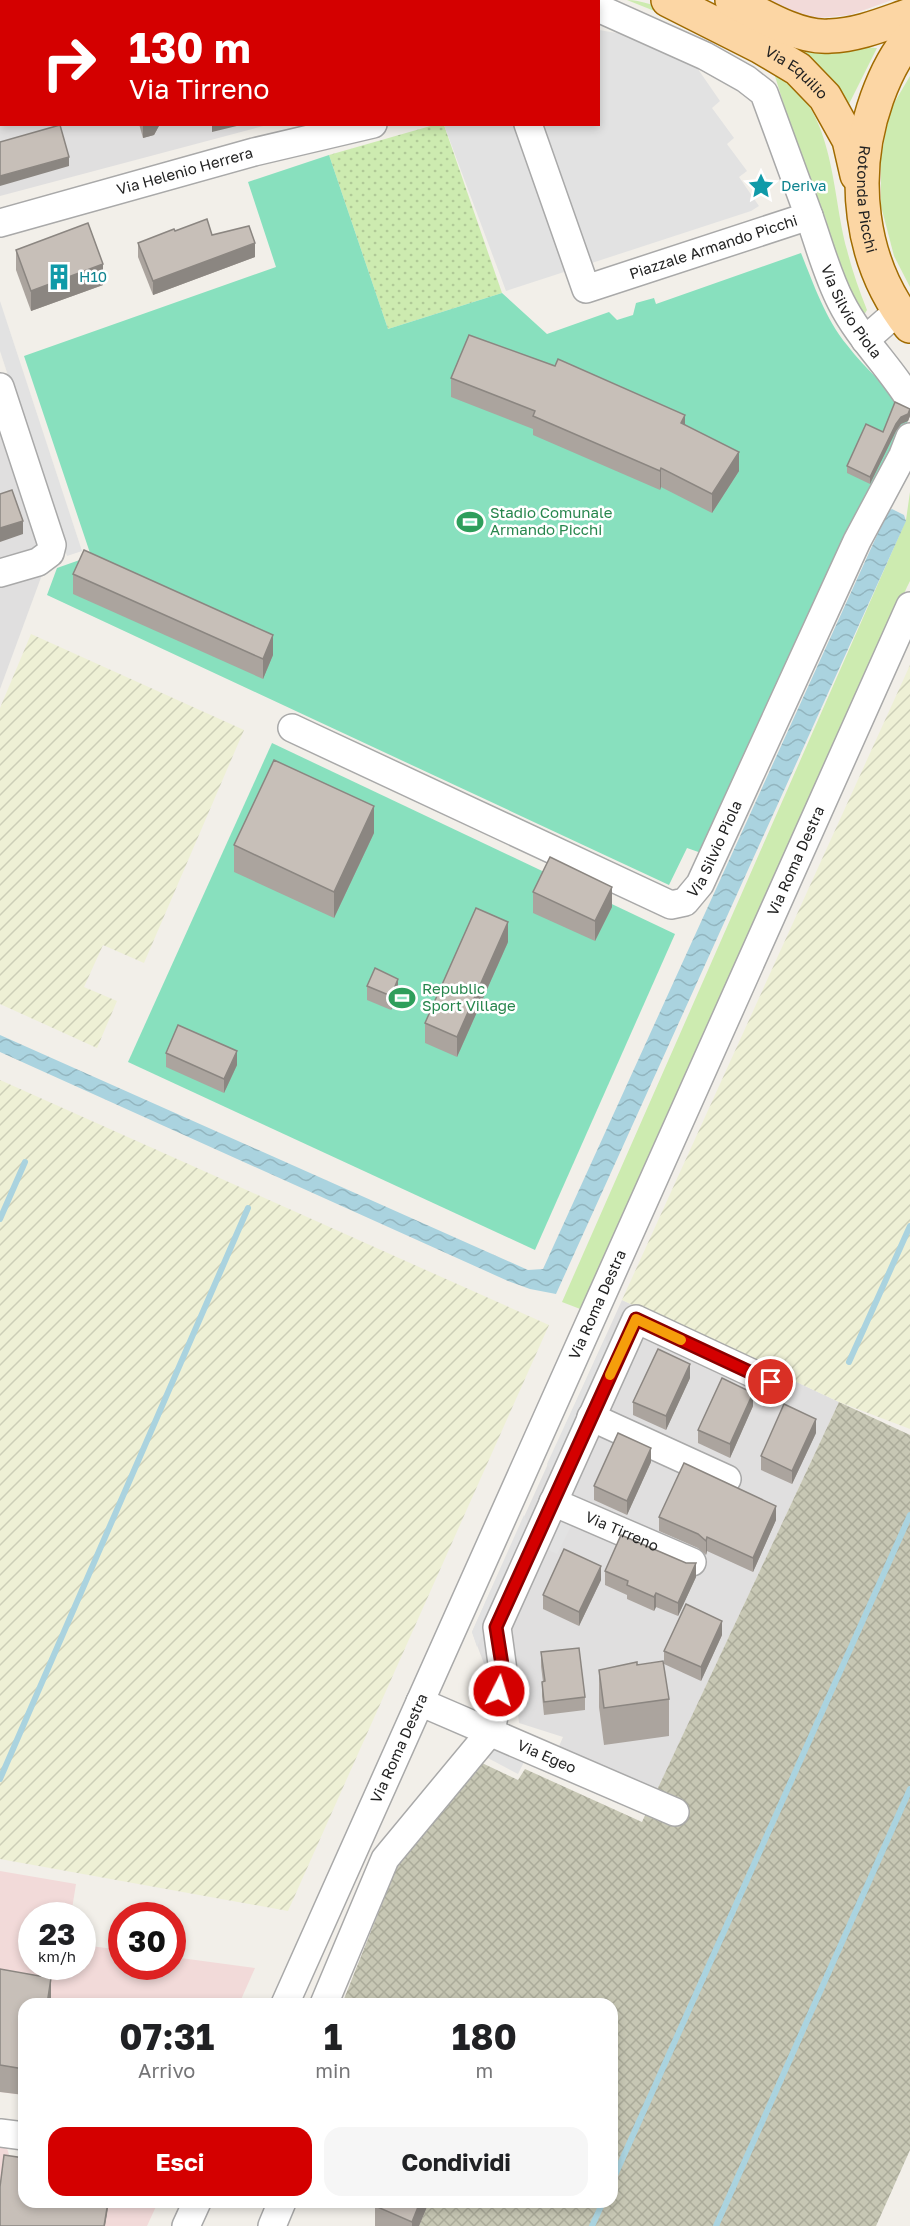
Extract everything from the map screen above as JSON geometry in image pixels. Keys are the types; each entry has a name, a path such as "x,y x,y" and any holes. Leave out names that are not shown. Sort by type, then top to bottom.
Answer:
{"main road":[{"name":"Via Equilio","path":"668,0 781,58 812,82 825,97 849,140 862,200"},
{"name":"Via Equilio","path":"732,0 766,18 806,34 828,37 878,26 910,15"},
{"name":"Rotonda Picchi","path":"904,319 883,285 872,257 862,200 863,160 869,122 882,85 899,50 910,38"}],"street":[{"name":"Piazzale Armando Picchi","path":"529,126 586,289 808,216 764,93 746,79 705,56 600,9"},
{"name":"Via Helenio Herrera","path":"0,224 254,152 364,126"},
{"name":"Via Silvio Piola","path":"808,216 841,302 873,353 894,375 910,400"},
{"path":"865,340 904,319"},
{"path":"0,573 38,562 50,553 52,545 1,394"},
{"name":"Via Silvio Piola","path":"292,728 671,905 685,902 699,884 856,541 910,437"},
{"name":"Via Roma Destra","path":"288,1998 910,606"},
{"path":"327,1998 385,1858 491,1731 503,1671 496,1627 636,1319 771,1382"},
{"path":"591,1417 727,1479"},
{"name":"Via Tirreno","path":"553,1502 692,1562"},
{"name":"Via Egeo","path":"420,1702 675,1812"},
{"path":"0,2133 18,2135"},
{"path":"186,2226 194,2208"}],"shaded area":[{"path":"762,0 892,0 850,15 808,19"},
{"path":"600,30 640,37 691,59 720,101 712,108 734,138 727,144 747,171 739,177 759,206 751,211 506,291 444,126 600,126"},
{"path":"0,126 263,126 0,196"},
{"path":"0,301 82,551 67,556 0,351"},
{"path":"0,390 50,553 0,689"},
{"path":"31,634 244,730 144,963 103,945 84,987 117,1001 97,1048 0,1004 0,708"},
{"path":"910,665 910,1429 839,1402 622,1300"},
{"path":"0,1080 549,1325 288,1911 0,1859"},
{"path":"622,1300 839,1402 655,1795 557,1751 563,1737 519,1723 510,1632 489,1677 472,1632"},
{"path":"605,1338 611,1352 555,1477 547,1464"},
{"path":"839,1402 910,1435 910,2150 876,2226 419,2226 426,2208 618,2208 618,1998 344,1998 397,1866 482,1763 518,1780 525,1769 642,1822"},
{"path":"524,1515 531,1529 477,1647 472,1632"},
{"path":"561,1517 573,1522 557,1554 546,1549"},
{"path":"493,1744 525,1760 518,1774 486,1757"},
{"path":"0,1871 76,1884 73,1902 18,1902 18,1980 96,1980 96,1947 108,1948 108,1980 186,1980 186,1959 255,1968 242,1998 18,1998 18,2094 0,2092"},
{"path":"0,2126 18,2183 18,2208 155,2208 147,2226 0,2226"}],"green space":[{"path":"627,0 649,4 683,19 765,64 799,92 812,111 829,156 847,250 867,310 861,320 830,243 826,219 806,176 774,73 687,24"},
{"path":"777,37 840,46 877,48 849,104 819,68"},
{"path":"910,76 910,287 894,256 881,206 881,158 890,110"},
{"path":"430,126 444,126 502,293 388,329 329,155"},
{"name":"Stadio Comunale Armando Picchi","path":"329,155 388,329 502,293 547,334 609,312 617,320 633,315 636,303 654,298 656,304 801,253 821,301 839,335 910,414 902,438 707,855 687,848 669,885 47,595 57,568 91,556 24,356 276,267 248,182"},
{"path":"910,492 910,581 588,1312 562,1302 906,520"},
{"name":"Republic Sport Village","path":"272,743 675,934 535,1250 128,1062"}],"water":[{"path":"892,509 904,515 906,521 556,1294 530,1289 508,1281 0,1052 0,1035 528,1270 543,1269 888,511"}],"building":[{"path":"60,126 69,157 0,176 0,142"},
{"path":"207,219 212,235 249,226 255,243 153,281 138,243"},
{"path":"88,223 103,264 31,291 16,250"},
{"path":"469,335 555,366 558,359 685,415 681,423 739,452 712,494 661,468 660,471 533,416 535,411 451,378"},
{"path":"895,402 910,409 908,414 901,417 896,424 870,477 847,466 866,424 883,432"},
{"path":"12,490 23,521 0,528 0,494"},
{"path":"84,550 273,635 263,659 73,574"},
{"path":"274,760 374,806 334,892 234,845"},
{"path":"550,857 612,887 595,921 533,892"},
{"path":"476,908 508,922 457,1037 425,1023"},
{"path":"375,968 398,979 391,996 367,986"},
{"path":"178,1025 237,1051 224,1079 166,1053"},
{"path":"658,1349 690,1364 666,1416 633,1402"},
{"path":"722,1378 753,1393 730,1444 698,1430"},
{"path":"784,1404 816,1419 792,1471 761,1456"},
{"path":"618,1433 651,1448 627,1501 594,1486"},
{"path":"684,1463 776,1506 753,1558 707,1537 706,1541 698,1534 659,1517"},
{"path":"621,1535 686,1563 696,1563 678,1603 656,1593 654,1597 627,1585 628,1581 605,1571"},
{"path":"564,1549 601,1566 579,1612 543,1595"},
{"path":"686,1604 722,1621 701,1667 664,1651"},
{"path":"579,1648 585,1697 544,1702 542,1682 545,1681 541,1652"},
{"path":"663,1661 669,1699 604,1708 599,1670 637,1662 637,1665"},
{"path":"0,1969 18,1972 18,1980 51,1980 48,1998 18,1998 18,2068 0,2065"},
{"path":"4,2155 18,2157 18,2208 107,2208 104,2226 0,2226 0,2187"},
{"path":"380,2208 418,2208 412,2222"}],"waterway":[{"path":"0,1219 25,1162"},
{"path":"0,1779 248,1208"},
{"path":"849,1362 910,1226"},
{"path":"618,2169 910,1515"},
{"path":"716,2226 910,1789"},
{"path":"592,2226 600,2208"}],"slow traffic":[{"path":"610,1375 636,1319 681,1340"}],"place":[{"name":"Deriva","path":"761,186"},
{"name":"H10","path":"59,277"},
{"name":"Stadio Comunale Armando Picchi","path":"470,522"},
{"name":"Republic Sport Village","path":"402,998"}],"route":[{"path":"499,1691 503,1671 496,1627 636,1319 771,1382"}]}
